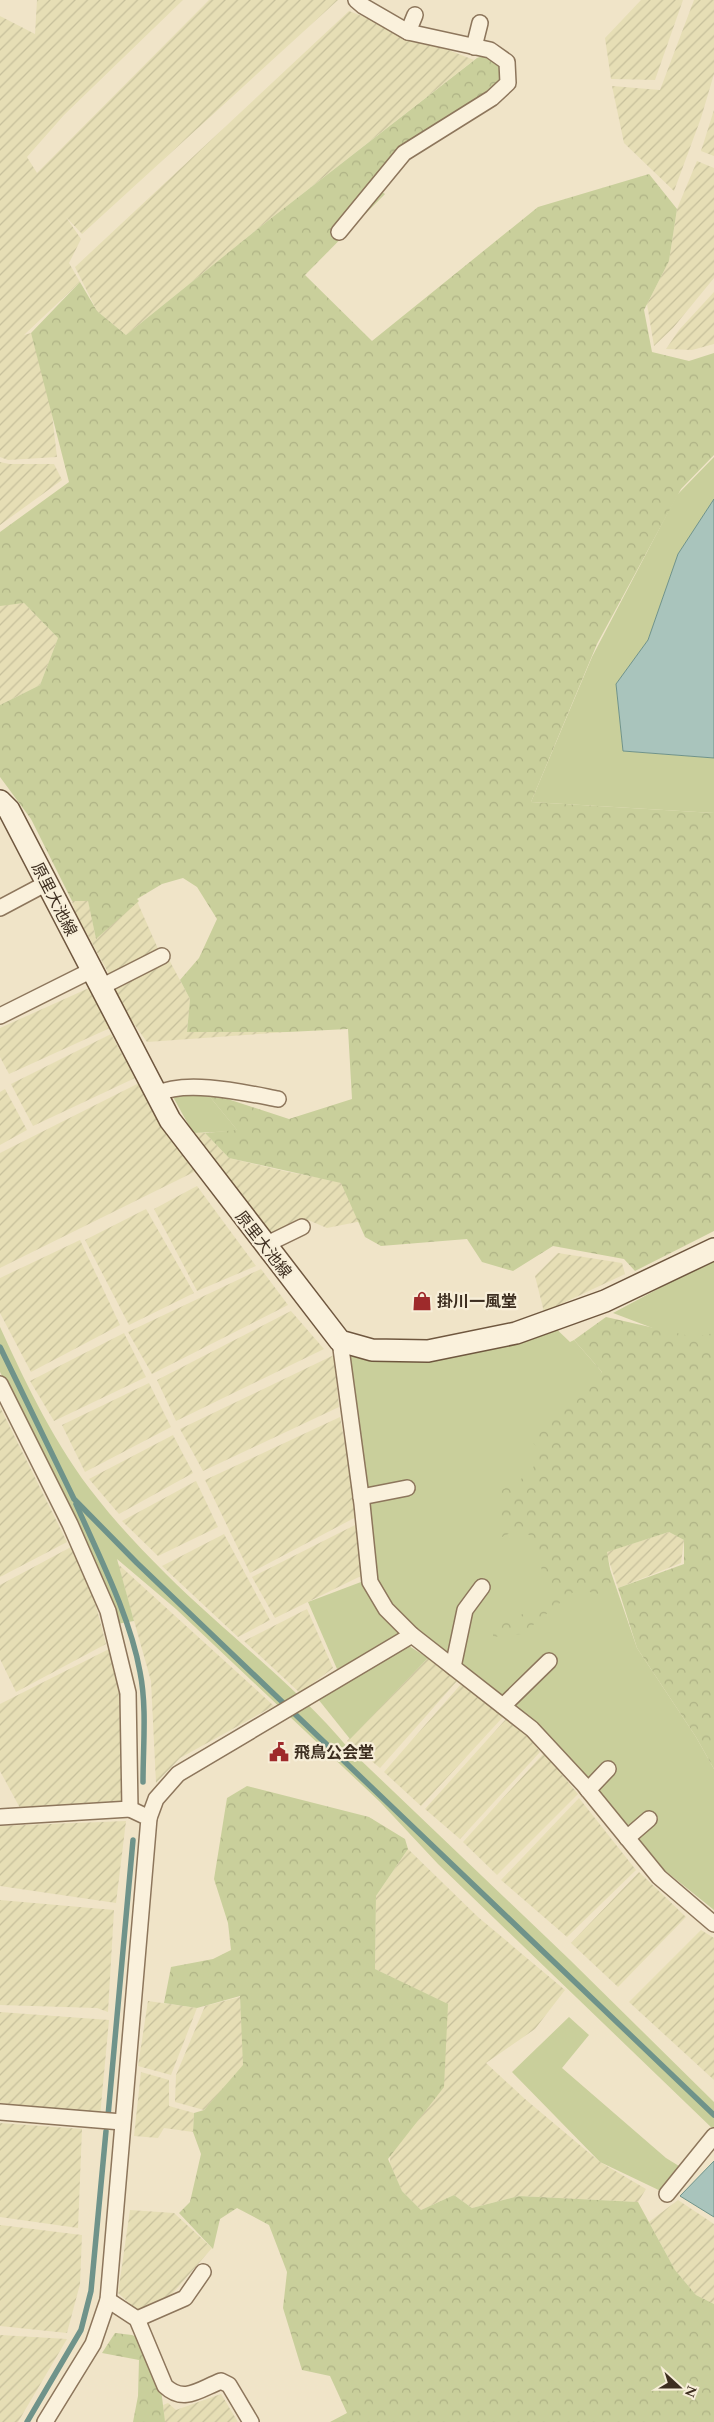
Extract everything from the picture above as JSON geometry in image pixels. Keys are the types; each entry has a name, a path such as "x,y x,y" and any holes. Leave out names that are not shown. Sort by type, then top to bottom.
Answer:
{"main road":[{"name":"原里大池線","path":"0,801 9,810 170,1120 340,1341"},
{"path":"340,1341 372,1350 428,1351 516,1333 605,1301 714,1250"}],"street":[{"path":"339,232 404,154 492,98 508,83 507,62 494,44 474,46 408,32 356,0"},
{"path":"408,32 415,15"},
{"path":"474,46 480,24"},
{"path":"0,908 47,884"},
{"path":"0,1016 96,978 162,956"},
{"path":"156,1094 168,1088 227,1089 278,1098"},
{"path":"265,1245 302,1227"},
{"path":"340,1341 361,1497 370,1582 386,1609 412,1635 532,1729 588,1790 659,1877 714,1924"},
{"path":"0,1384 70,1524 108,1611 128,1693 140,1813 108,2300 93,2344 45,2422"},
{"path":"361,1497 407,1488"},
{"path":"454,1667 465,1610 482,1587"},
{"path":"0,1817 140,1813 156,1799 178,1774 412,1635"},
{"path":"504,1706 549,1661"},
{"path":"588,1790 608,1769"},
{"path":"627,1838 649,1819"},
{"path":"0,2112 120,2122"},
{"path":"667,2194 712,2138"},
{"path":"137,2319 185,2298 203,2272"},
{"path":"108,2300 137,2319 165,2386 173,2394 183,2396 221,2381 229,2385 251,2422"}],"shaded area":[{"path":"37,0 183,0 64,115 27,157 37,173 209,0 338,0 82,234 66,217 81,239 69,263 80,282 24,335 31,333 51,406 57,457 8,460 0,457 0,16 35,34"},
{"path":"641,0 683,0 655,80 611,79 605,38"},
{"path":"694,0 714,0 714,74 701,118 674,191 624,143 612,86 660,90"},
{"path":"349,11 474,60 265,223 126,335 97,311 75,267"},
{"path":"714,110 714,156 701,151"},
{"path":"697,161 714,168 714,278 673,328 654,346 647,304 669,261 677,209"},
{"path":"714,292 714,344 692,350 666,349 679,330"},
{"path":"0,462 9,464 54,464 62,480 0,525"},
{"path":"24,603 58,638 40,685 0,705 0,604"},
{"path":"136,899 159,951 110,976 75,912 72,901 88,900 96,939"},
{"path":"166,954 190,999 187,1032 287,1032 147,1042 110,991"},
{"path":"89,988 110,1028 9,1074 0,1057 0,1028"},
{"path":"111,1034 135,1078 33,1126 11,1084"},
{"path":"139,1083 196,1171 0,1268 0,1153"},
{"path":"5,1089 27,1130 0,1145 0,1092"},
{"path":"193,1133 205,1133 229,1158 288,1172 348,1183 362,1221 327,1228 308,1220 272,1237"},
{"path":"197,1186 256,1266 197,1291 154,1209"},
{"path":"146,1209 194,1293 129,1325 85,1240"},
{"path":"80,1240 120,1325 31,1372 0,1313 0,1278"},
{"path":"558,1253 622,1263 625,1274 544,1312 535,1276"},
{"path":"261,1269 288,1305 152,1374 128,1332"},
{"path":"291,1311 324,1349 176,1421 157,1380"},
{"path":"124,1333 146,1377 54,1421 30,1381"},
{"path":"334,1355 339,1407 203,1471 180,1429"},
{"path":"149,1383 171,1427 85,1472 62,1425"},
{"path":"0,1407 67,1542 0,1577"},
{"path":"340,1417 358,1516 250,1573 205,1480"},
{"path":"173,1435 193,1473 119,1514 89,1479"},
{"path":"196,1481 218,1527 158,1556 122,1521"},
{"path":"359,1523 363,1575 275,1618 252,1577"},
{"path":"669,1532 684,1540 681,1563 618,1588 606,1552"},
{"path":"224,1534 270,1620 238,1637 162,1566"},
{"path":"71,1547 95,1602 106,1644 16,1692 0,1659 0,1585"},
{"path":"118,1564 274,1706 180,1758 156,1783 151,1681"},
{"path":"307,1609 333,1668 300,1693 244,1641"},
{"path":"109,1649 122,1700 122,1802 20,1808 0,1771 0,1704"},
{"path":"428,1658 457,1681 380,1768 347,1741"},
{"path":"462,1683 503,1717 421,1806 384,1772"},
{"path":"506,1719 527,1734 540,1752 460,1839 425,1809"},
{"path":"544,1753 578,1794 497,1875 463,1842"},
{"path":"579,1798 636,1870 567,1937 501,1880"},
{"path":"126,1821 116,1903 0,1886 0,1826"},
{"path":"408,1849 478,1917 565,1990 535,2029 486,2063 525,2099 600,2162 646,2189 638,2202 519,2196 472,2208 454,2195 421,2210 402,2191 390,2164 395,1979 375,1969 376,1896"},
{"path":"639,1872 686,1917 618,1987 571,1943"},
{"path":"0,1900 114,1910 108,2012 97,2008 0,2005"},
{"path":"701,1930 714,1938 714,2080 629,2002"},
{"path":"240,1997 244,2066 204,2110 175,2102 176,2075 205,2006"},
{"path":"148,2001 197,2008 171,2075 138,2066"},
{"path":"0,2012 109,2020 100,2116 0,2104"},
{"path":"141,2072 169,2080 169,2106 194,2113 193,2132 164,2128 158,2138 134,2136"},
{"path":"0,2123 82,2129 78,2228 0,2217"},
{"path":"678,2200 714,2224 714,2304 696,2295 675,2270 649,2222"},
{"path":"130,2210 174,2213 212,2248 172,2294 137,2310 118,2293"},
{"path":"0,2225 82,2235 80,2284 67,2333 0,2326"},
{"path":"0,2335 67,2339 18,2422 0,2422"},
{"path":"221,2394 238,2422 164,2422 163,2405 168,2403 176,2410"}],"green space":[{"path":"493,52 506,74 492,98 371,184 385,194 305,275 372,341 538,207 649,174 677,209 669,261 644,310 652,352 689,361 714,353 714,455 681,489 597,644 531,802 714,813 714,1231 635,1271 624,1259 553,1246 513,1271 482,1262 467,1239 381,1246 365,1237 341,1183 229,1158 205,1133 237,1130 206,1092 289,1119 352,1099 348,1029 288,1032 187,1032 190,999 180,980 199,958 217,919 197,887 183,878 162,884 137,899 139,901 96,939 88,901 72,901 31,819 0,777 0,705 40,685 58,638 24,603 0,606 0,532 69,482 31,333 80,282 97,311 126,335 265,223 477,58"},
{"path":"714,457 714,499 678,554 648,640 616,684 623,751 714,758 714,813 531,802 592,657 677,495"},
{"path":"206,1092 238,1131 193,1133 172,1095"},
{"path":"714,1259 714,1337 692,1343 613,1313"},
{"path":"606,1317 694,1337 714,1333 714,1769 696,1737 637,1648 618,1588 684,1564 684,1540 669,1532 607,1552 615,1598 577,1589 522,1634 493,1637 493,1628 531,1610 556,1589 543,1578 537,1542 521,1528 502,1537 501,1508 495,1494 531,1473 540,1450 516,1426 548,1426 574,1394 602,1372 574,1340"},
{"path":"548,1321 570,1342 574,1340 602,1372 541,1450 605,1555 637,1648 696,1737 714,1769 714,1910 663,1869 488,1695 412,1635 371,1584 342,1342 482,1349"},
{"path":"0,1327 55,1437 82,1478 122,1528 189,1596 306,1703 349,1749 569,1959 714,2102 714,2130 438,1864 380,1802 176,1609 117,1559 134,1621 111,1625 29,1430 0,1372"},
{"path":"361,1582 383,1613 406,1633 337,1669 308,1602"},
{"path":"409,1646 428,1658 350,1739 318,1699"},
{"path":"247,1786 369,1817 405,1839 408,1849 376,1896 375,1969 448,2004 444,2087 388,2159 402,2191 421,2210 454,2195 472,2208 519,2196 638,2202 675,2270 696,2295 714,2304 714,2422 330,2422 347,2413 330,2376 302,2370 283,2308 287,2272 269,2225 237,2208 220,2219 213,2249 179,2213 190,2202 201,2154 193,2132 194,2113 204,2110 243,2065 240,1996 197,2008 164,2003 171,1967 213,1959 231,1950 228,1923 214,1879 227,1798"},
{"path":"569,2017 589,2035 562,2068 666,2158 687,2171 667,2194 600,2162 512,2072"},
{"path":"115,2333 132,2335 144,2340 159,2372 165,2422 133,2422 138,2396 139,2360 102,2353"}],"water":[{"path":"714,499 714,758 623,751 616,684 648,640 678,554"},
{"path":"714,2161 714,2217 680,2196"}],"waterway":[{"path":"0,1347 74,1499 137,1563 714,2115"},
{"path":"76,1504 113,1586 135,1651 143,1699 143,1782"},
{"path":"108,2116 133,1840"},
{"path":"27,2422 81,2330 91,2291 106,2131"}],"place":[{"name":"掛川一風堂","path":"422,1301"},
{"name":"飛鳥公会堂","path":"279,1752"}]}
